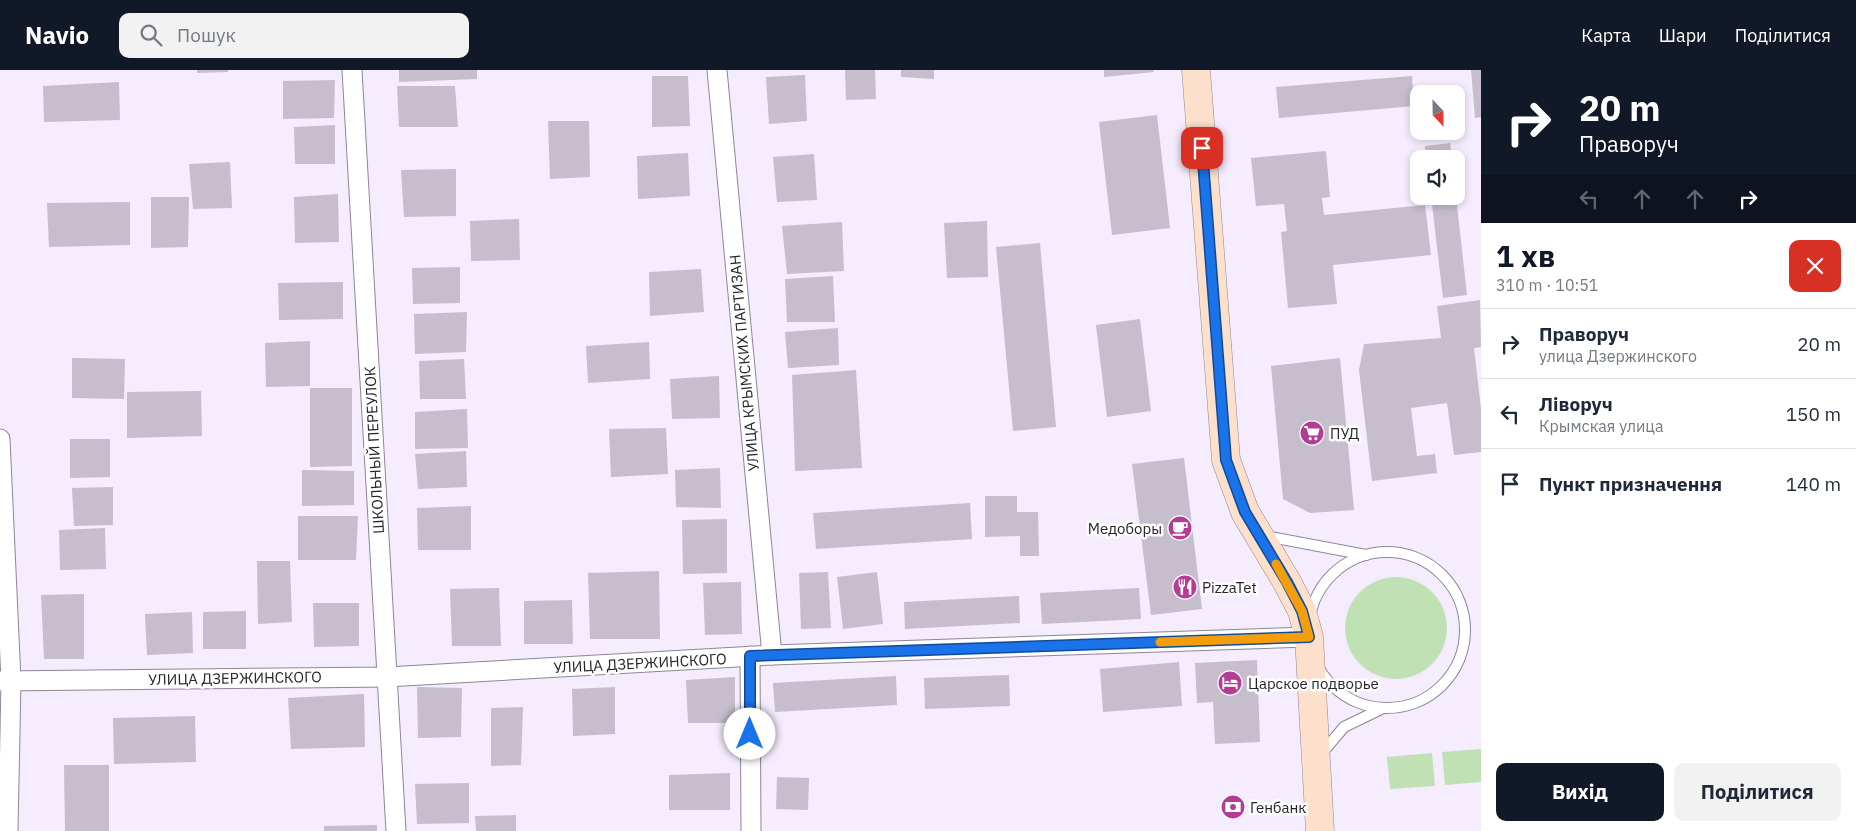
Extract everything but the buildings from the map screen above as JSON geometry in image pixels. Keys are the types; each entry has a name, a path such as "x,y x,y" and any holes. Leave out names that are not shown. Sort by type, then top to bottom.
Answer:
{"main road":[{"path":"1196,70 1226,460 1245,512 1302,611 1309,637 1320,831"}],"street":[{"name":"ШКОЛЬНЫЙ ПЕРЕУЛОК","path":"352,70 396,831"},
{"name":"УЛИЦА КРЫМСКИХ ПАРТИЗАН","path":"717,70 772,655"},
{"path":"0,439 8,831"},
{"name":"УЛИЦА ДЗЕРЖИНСКОГО","path":"5,681 388,677 772,655 1309,637"},
{"path":"750,656 751,831"}],"lane":[{"path":"1258,534 1367,555"},
{"path":"1386,552 1405,554 1423,560 1439,572 1451,586 1460,602 1465,621 1460,659 1444,682 1421,700 1404,706 1384,708 1366,705 1348,698 1333,687 1321,672 1313,655 1309,637 1312,610 1323,585 1342,566 1367,555 1386,552"},
{"path":"1316,762 1331,740 1344,727 1384,708"}],"green space":[{"path":"1396,577 1416,581 1432,592 1443,608 1447,628 1443,648 1432,664 1416,675 1396,679 1376,675 1360,664 1349,648 1345,628 1349,608 1360,592 1376,581"},
{"path":"1481,749 1481,782 1445,785 1442,752"},
{"path":"1432,753 1435,786 1390,789 1387,757"}],"slow traffic":[{"path":"1160,642 1309,637 1302,611 1276,564"}],"place":[{"name":"ПУД","path":"1312,433"},
{"name":"Медоборы","path":"1180,528"},
{"name":"PizzaTet","path":"1185,587"},
{"name":"Царское подворье","path":"1230,683"},
{"name":"Генбанк","path":"1233,807"}],"route":[{"path":"750,734 750,656 1309,637 1302,611 1245,512 1226,460 1202,148"}]}
